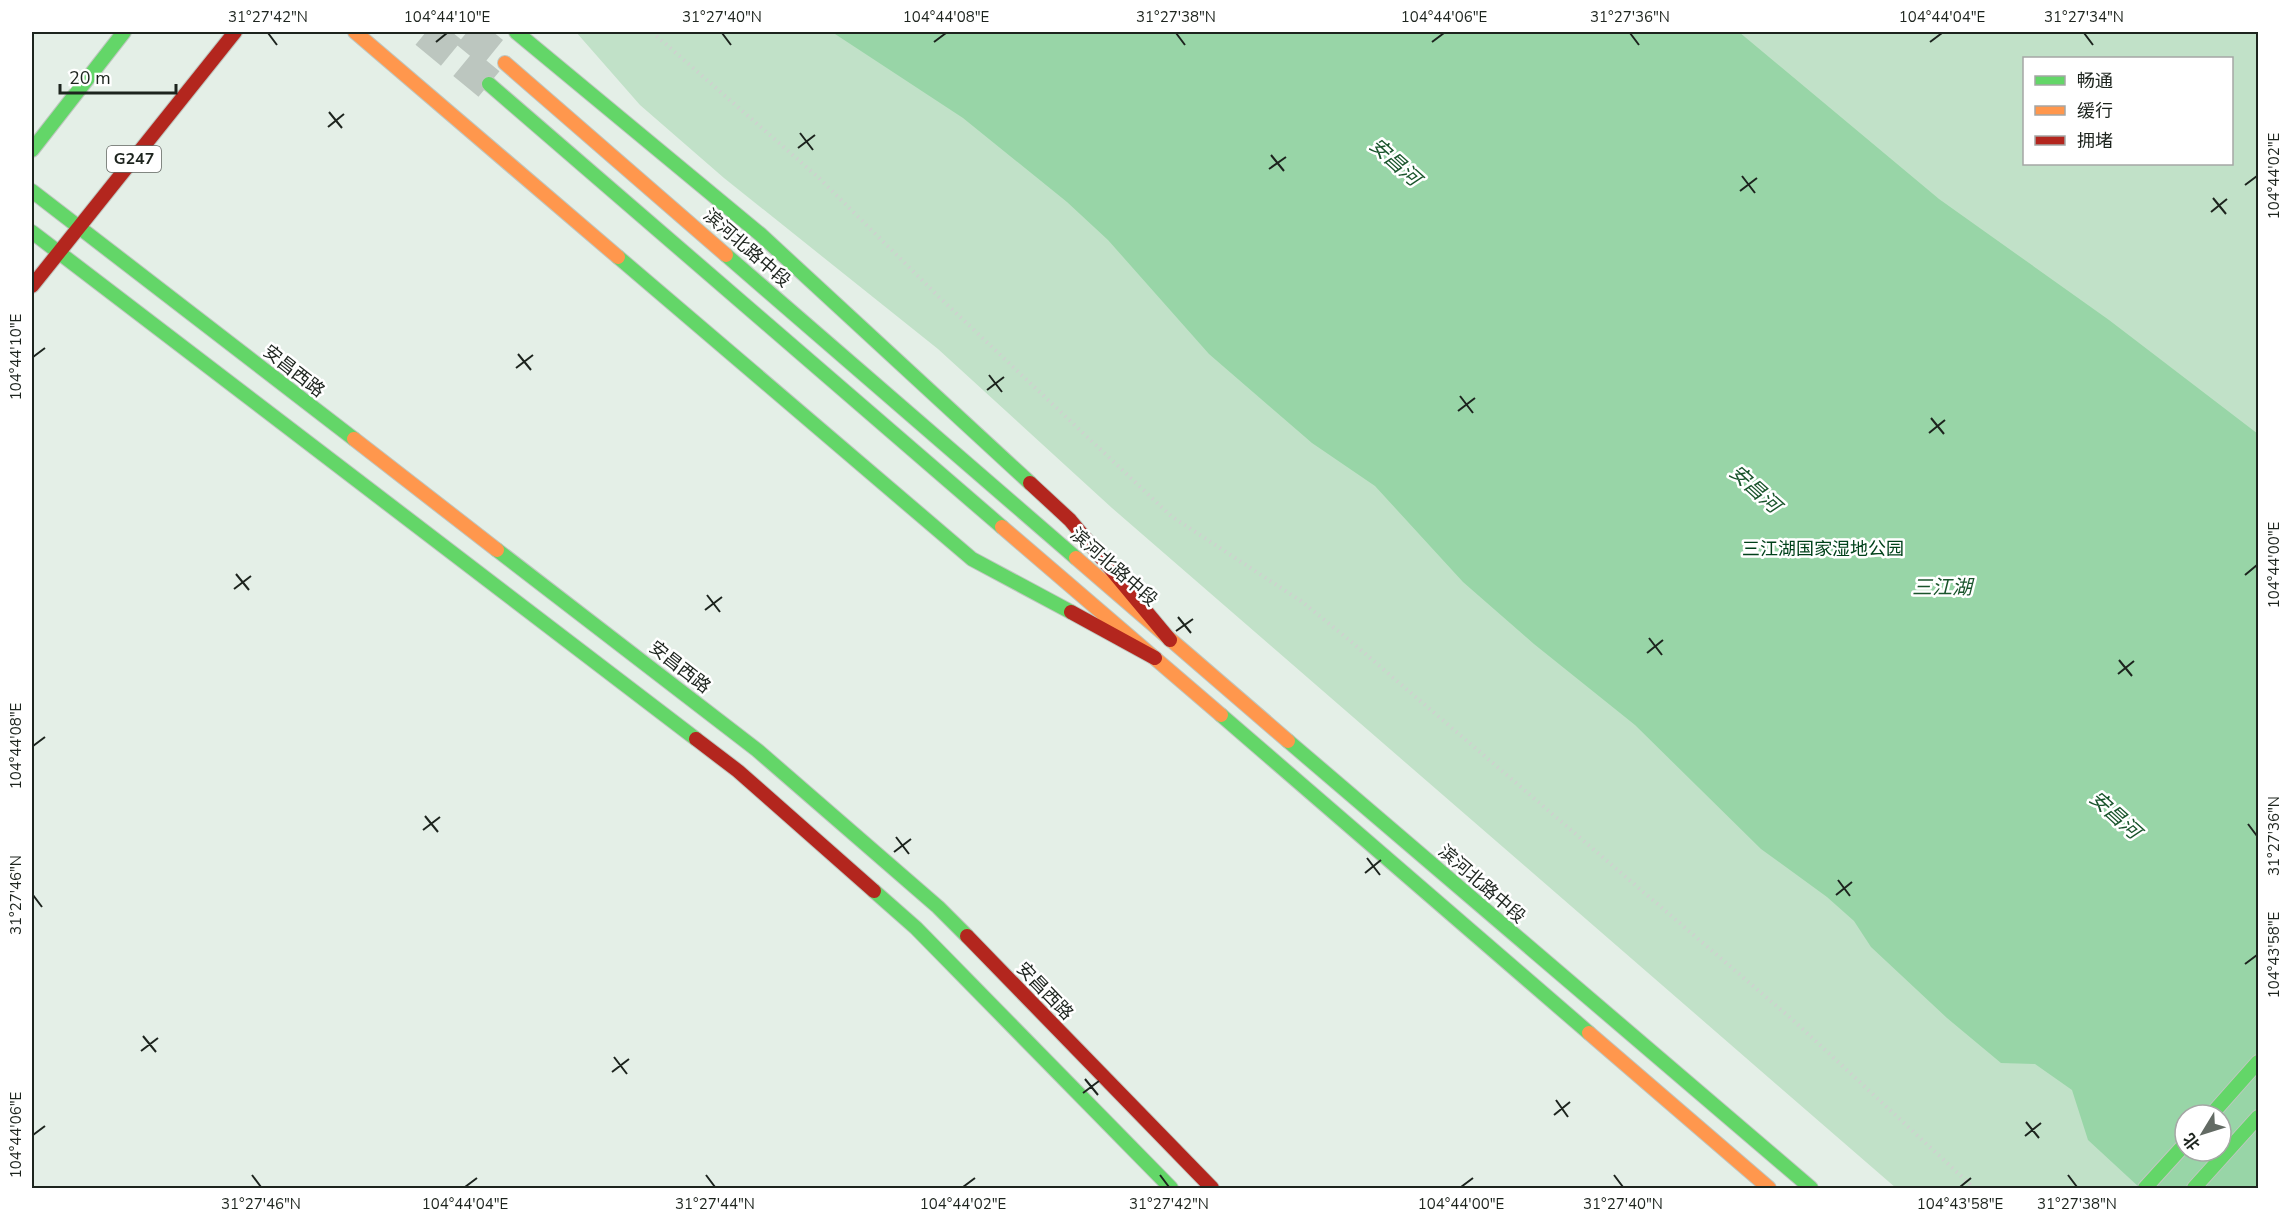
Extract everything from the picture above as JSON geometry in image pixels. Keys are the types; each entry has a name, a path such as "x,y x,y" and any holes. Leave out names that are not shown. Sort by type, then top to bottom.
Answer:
{"main road":[{"path":"32,150 124,32"},
{"name":"G247","path":"32,286 235,32"},
{"path":"356,32 972,559 1155,658"},
{"path":"516,32 760,234 1070,520 1170,640"},
{"path":"396,51 407,75"},
{"name":"滨河北路中段","path":"505,63 1170,640 1811,1188"},
{"path":"489,84 1769,1188"},
{"name":"安昌西路","path":"32,191 757,750 938,907 1212,1188"},
{"path":"32,232 738,771 916,928 1171,1188"},
{"path":"2222,1103 2259,1062"},
{"path":"2194,1188 2259,1117"},
{"path":"2145,1188 2173,1157"}],"path":[{"path":"652,32 819,178 939,297 1171,516 1301,601 1348,639 1794,1021 1974,1188"}],"green space":[{"name":"三江湖","path":"576,32 2258,32 2258,1188 1896,1188 1112,508 938,349 724,178 640,105"}],"water":[{"name":"三江湖","path":"832,32 1739,32 1939,199 2109,320 2258,434 2258,1188 2140,1188 2088,1140 2072,1090 2035,1064 2001,1063 1947,1018 1871,947 1854,921 1827,897 1761,849 1635,725 1534,644 1463,582 1375,486 1312,443 1209,354 1108,240 1067,202 963,118"}],"tunnel":[{"path":"426,32 489,84"},
{"path":"467,32 505,63"}],"traffic: fast":[{"path":"32,150 124,32"},
{"path":"516,32 760,234 1030,483"},
{"path":"489,84 1002,527"},
{"path":"32,191 354,439"},
{"path":"32,232 696,739"},
{"path":"726,255 1076,558"},
{"path":"618,257 972,559 1071,612"},
{"path":"497,550 757,750 938,907 967,936"},
{"path":"1221,715 1589,1033"},
{"path":"1288,741 1811,1188"},
{"path":"874,891 916,928 1171,1188"},
{"path":"2222,1103 2258,1062"},
{"path":"2194,1188 2258,1117"},
{"path":"2145,1188 2173,1157"}],"traffic: slow":[{"path":"355,32 618,257"},
{"path":"505,63 726,255"},
{"path":"354,439 497,550"},
{"path":"1002,527 1221,715"},
{"path":"1076,558 1288,741"},
{"path":"1589,1033 1769,1188"}],"traffic: jam":[{"path":"32,286 235,32"},
{"path":"1030,483 1070,520 1170,640"},
{"path":"1071,612 1155,658"},
{"path":"696,739 738,771 874,891"},
{"path":"967,936 1212,1188"}],"water label":[{"name":"安昌河","path":"1395,162"},
{"name":"安昌河","path":"1755,489"},
{"name":"安昌河","path":"2115,815"}],"park label":[{"name":"三江湖国家湿地公园","path":"1823,549"}]}
